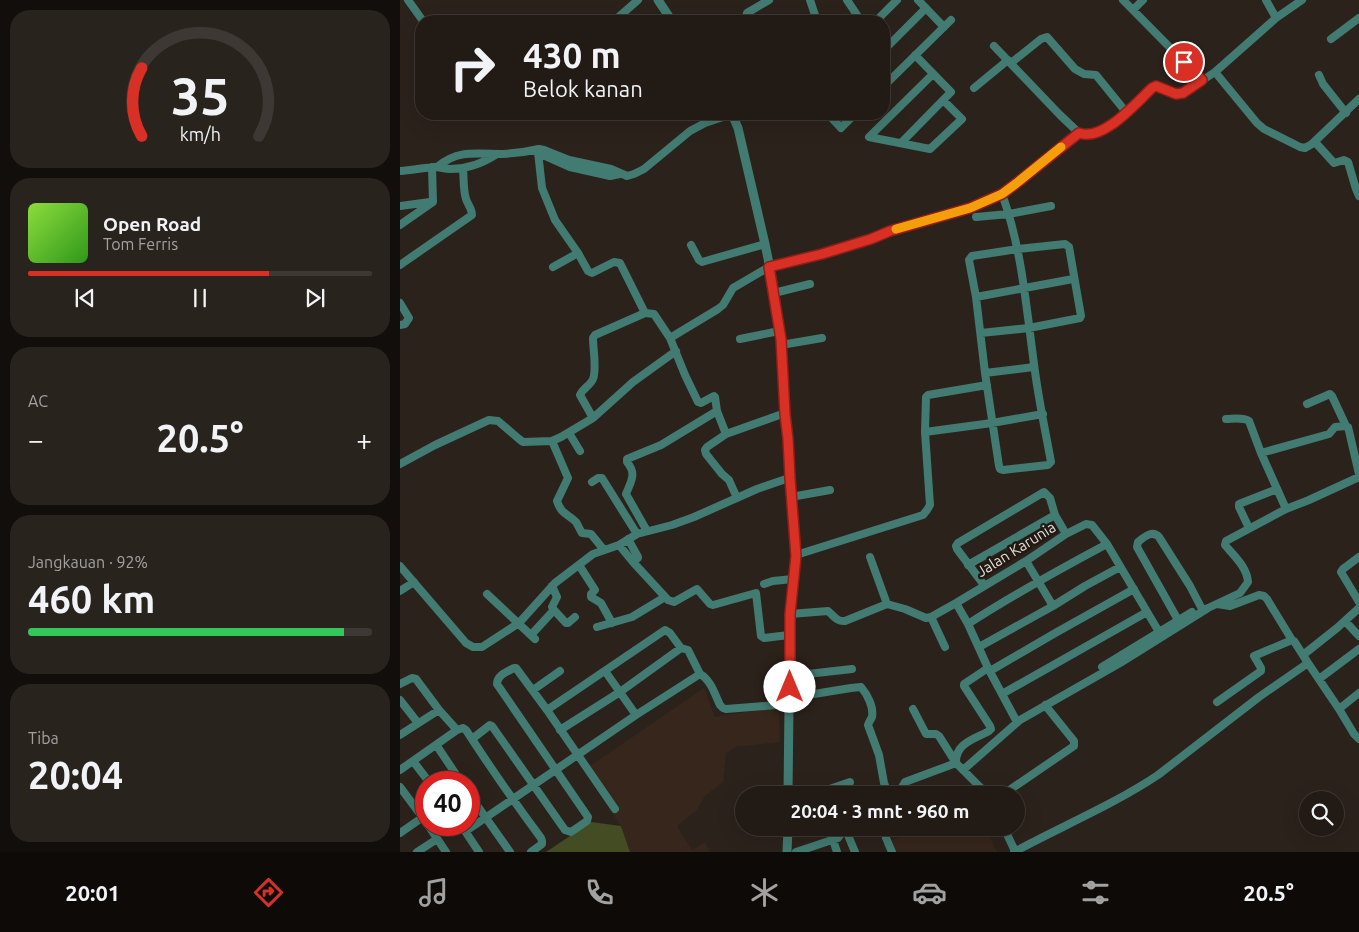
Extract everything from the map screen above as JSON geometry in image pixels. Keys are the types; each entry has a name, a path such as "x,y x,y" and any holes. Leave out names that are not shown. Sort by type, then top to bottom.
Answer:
{"street":[{"path":"408,0 419,15"},
{"path":"621,15 638,0"},
{"path":"659,0 668,15"},
{"path":"747,15 769,0"},
{"path":"810,0 815,15"},
{"path":"846,0 857,15"},
{"path":"882,15 897,0"},
{"path":"918,0 944,26"},
{"path":"1123,0 1202,80"},
{"path":"1133,10 1143,0"},
{"path":"1266,0 1276,18"},
{"path":"994,46 1079,133 1085,135 1095,134 1104,130 1152,88 1156,86 1176,94 1183,93 1216,72 1276,18 1302,0"},
{"path":"890,44 926,8"},
{"path":"1331,38 1359,18"},
{"path":"890,80 951,20"},
{"path":"974,88 1009,61 1041,39 1047,37 1075,68 1084,74 1096,75 1126,112"},
{"path":"901,143 951,92 915,55"},
{"path":"1216,72 1257,123 1264,129 1282,136 1300,147 1308,147 1315,142 1359,99"},
{"path":"890,117 933,74"},
{"path":"1319,75 1323,84 1346,113"},
{"path":"887,120 870,137 930,149 962,119 943,100"},
{"path":"434,167 465,153 485,152 497,154 544,150 569,160 611,169 628,176 644,169 690,131 714,120"},
{"path":"735,120 765,244 781,345 796,556 790,614 788,786"},
{"path":"834,120 841,128 849,120"},
{"path":"670,338 718,309 733,288 769,267 822,254 890,231 970,208 1002,194 1079,133"},
{"path":"1315,142 1332,162 1344,160 1348,162 1359,196"},
{"path":"537,151 542,188 555,220 588,271 592,273 614,262 620,263 645,313"},
{"path":"400,171 434,167 463,169 487,161 497,154"},
{"path":"433,202 434,167"},
{"path":"400,265 470,218 473,214 466,201 464,192 463,169"},
{"path":"981,333 1029,328 1080,318 1069,247 1065,244 1018,249 972,256 970,258 1000,469 1048,465 1051,462 1034,367 1029,328 1024,288 1018,249 1002,194"},
{"path":"400,206 433,202"},
{"path":"400,225 433,202"},
{"path":"976,217 1009,214 1051,206"},
{"path":"691,245 702,262 765,244"},
{"path":"553,267 578,253"},
{"path":"976,297 1073,279"},
{"path":"774,293 810,284"},
{"path":"400,303 409,318 405,324 400,325"},
{"path":"593,418 580,395 581,391 592,382 594,373 592,338 645,313 654,314 670,338 687,381 698,402 701,403 714,396 716,398 717,411 726,434"},
{"path":"740,339 779,330"},
{"path":"781,345 822,338"},
{"path":"400,464 489,420 498,421 523,442 552,440 569,433 593,418 633,382 676,351"},
{"path":"985,373 1034,367"},
{"path":"796,556 923,514 930,505 925,432 925,400 928,395 987,385"},
{"path":"963,770 1016,720 1178,620 1240,593 1247,585 1248,577 1244,568 1225,545 1226,541 1286,509 1359,476 1348,427 1332,396 1330,394 1307,404"},
{"path":"646,531 626,494 633,473 627,459 661,445 717,411"},
{"path":"737,498 729,480 706,454 706,447 726,434 785,414"},
{"path":"925,432 1043,414"},
{"path":"1226,419 1247,419 1249,421 1286,509"},
{"path":"1261,453 1329,434 1334,427 1346,426"},
{"path":"569,433 580,451"},
{"path":"552,440 568,478 557,504 563,513 576,522 582,533 591,534 604,550"},
{"path":"592,482 602,478 637,534"},
{"path":"400,566 466,643 473,647 482,647 519,623 552,586 593,554 618,545 637,534 672,525 757,489 790,478"},
{"path":"1249,528 1239,504 1277,488"},
{"path":"791,497 830,490"},
{"path":"984,585 957,549 956,544 1044,492 1050,498 1055,515 1066,534"},
{"path":"968,565 1055,515"},
{"name":"Jalan Karunia","path":"930,617 1026,561 1066,534 1086,524 1092,525 1107,544"},
{"path":"1178,620 1137,547 1138,542 1152,533 1160,537 1202,609"},
{"path":"628,538 638,557 633,562"},
{"path":"968,624 999,604 1107,544 1159,632"},
{"path":"618,545 668,600 674,602 697,589 713,605 756,593 761,636 764,638 790,635"},
{"path":"1359,557 1343,569 1342,572 1359,602"},
{"path":"870,558 887,604"},
{"path":"1026,561 1053,606"},
{"path":"579,565 595,590 590,594 591,597 601,603 612,622"},
{"path":"979,647 1120,567"},
{"path":"764,584 794,579"},
{"path":"400,591 414,582"},
{"path":"552,586 556,596 552,607 554,610 566,623 575,617"},
{"path":"956,763 958,752 964,744 991,729 964,684 1134,589"},
{"path":"487,594 533,637 554,610"},
{"path":"597,627 632,617 665,596"},
{"path":"1218,604 1230,606 1264,596 1359,739"},
{"path":"956,603 1016,720"},
{"path":"790,614 828,611 837,620 841,621 887,604 926,618 930,617 945,647"},
{"path":"1303,655 1346,621 1359,608"},
{"path":"1016,720 1120,663 1202,609"},
{"path":"1002,694 1147,612"},
{"path":"1346,621 1359,636"},
{"path":"547,710 666,630 670,632 681,648 688,650 700,674 708,681 720,705 726,709 789,701 844,689 863,688 871,706 872,717 868,725 879,755 885,786"},
{"path":"1217,702 1261,671 1254,656 1292,640"},
{"path":"560,730 620,692 681,648"},
{"path":"1319,679 1359,649"},
{"path":"1008,836 1015,852 1143,786 1259,697 1308,663"},
{"path":"472,739 490,725 492,726 566,830 571,832 587,822 588,817 497,684 498,677 516,668 615,809"},
{"path":"790,676 852,669"},
{"path":"533,690 560,671"},
{"path":"605,671 636,715"},
{"path":"480,820 700,674"},
{"path":"400,684 412,678 416,679 457,730"},
{"path":"1339,709 1359,693"},
{"path":"400,700 418,723"},
{"path":"1015,786 1074,746 1074,741 1045,705"},
{"path":"913,709 926,734 936,734 939,736 956,763 979,786"},
{"path":"400,735 439,710"},
{"path":"400,770 437,746 457,730 463,728 542,841 542,844 531,852"},
{"path":"437,746 454,771"},
{"path":"413,761 421,771"},
{"path":"903,786 905,782 956,763"},
{"path":"838,786 850,782"},
{"path":"400,787 403,798 415,810"},
{"path":"480,809 510,852"},
{"path":"400,833 415,826"},
{"path":"435,836 446,852"},
{"path":"468,836 479,852"},
{"path":"787,852 788,836"},
{"path":"796,852 834,840 841,836"},
{"path":"848,836 855,852"},
{"path":"886,838 892,852"},
{"path":"417,852 437,839"},
{"path":"834,840 837,852"}],"shaded area":[{"path":"704,688 715,717 764,709 779,711 780,742 736,747 726,753 723,782 705,796 697,810 677,826 692,850 705,842 710,852 630,852 621,826 584,770"},
{"path":"902,836 989,836 997,852 887,852 883,844"}],"green space":[{"path":"591,822 621,826 630,852 546,852"}],"slow traffic":[{"path":"896,229 970,208 1002,194 1061,147"}],"route":[{"path":"790,687 790,614 796,556 781,339 769,267 822,254 890,231 970,208 1002,194 1079,133 1085,135 1095,134 1104,130 1152,88 1156,86 1176,94 1183,93 1202,80 1184,62"}]}
